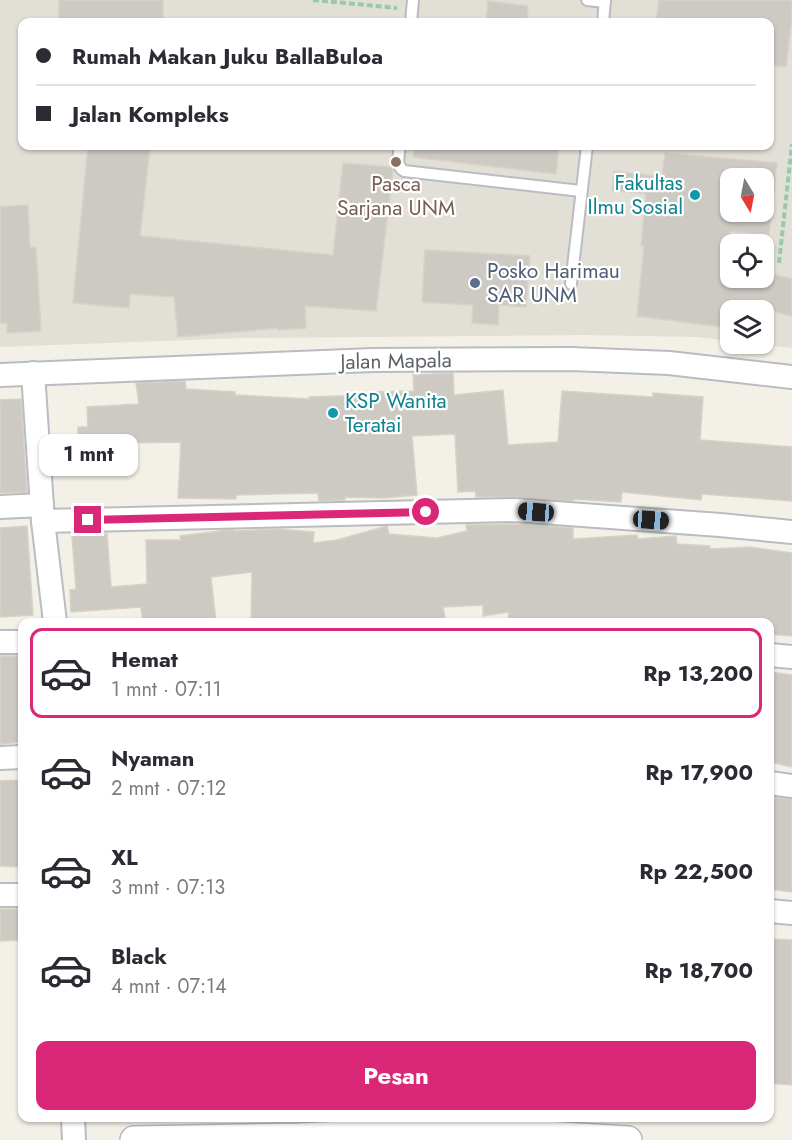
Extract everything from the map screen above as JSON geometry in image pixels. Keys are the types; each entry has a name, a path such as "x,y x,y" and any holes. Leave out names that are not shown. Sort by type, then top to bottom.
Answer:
{"street":[{"name":"Jalan Mapala","path":"0,375 373,360 571,359 669,363 792,377"},
{"path":"33,373 43,513 55,618"},
{"path":"0,507 43,513 514,510 792,532"},
{"path":"0,642 18,642"},
{"path":"774,655 792,657"},
{"path":"0,758 18,757"},
{"path":"774,784 792,786"},
{"path":"0,895 18,895"},
{"path":"774,911 792,913"},
{"path":"73,1122 74,1140"},
{"path":"134,1140 460,1130 628,1140"}],"lane":[{"path":"587,0 605,1 603,18"},
{"path":"400,150 398,165 400,170 404,171 581,191"},
{"path":"571,284 586,150"}],"path":[{"path":"313,0 413,5"},
{"path":"779,263 792,144"}],"shaded area":[{"name":"Pasca Sarjana UNM","path":"0,0 792,0 792,348 774,346 774,300 720,300 720,340 697,337 584,335 243,338 0,347"}],"building":[{"path":"59,0 163,0 163,18 59,18"},
{"path":"659,0 792,0 786,67 774,66 774,18 657,18"},
{"path":"488,1 528,6 527,18 486,18"},
{"path":"88,150 150,150 140,236 333,255 343,163 392,167 376,311 305,306 306,328 278,330 278,328 178,337 174,297 130,294 129,308 73,303"},
{"path":"414,150 559,150 556,174 413,157"},
{"path":"665,153 777,163 774,190 774,168 720,168 720,222 770,222 769,234 730,231 730,234 720,234 720,288 774,288 774,274 792,279 792,316 774,311 774,300 720,300 720,327 637,316 644,246 641,246 646,194 612,190 614,171 662,177"},
{"path":"28,205 30,248 36,247 41,331 7,333 7,323 0,323 0,207"},
{"path":"425,250 530,256 526,307 499,305 498,325 472,323 473,305 422,302"},
{"path":"453,373 454,395 503,390 508,445 558,442 562,391 653,397 653,393 703,397 700,440 792,447 792,501 702,494 701,500 622,492 621,502 476,497 475,491 458,492 455,434 412,436 417,495 383,498 345,497 345,500 319,501 318,493 236,495 236,499 178,498 181,442 121,443 121,445 109,445 108,452 78,452 78,427 88,427 87,407 139,404 136,383 185,381 186,389 235,392 235,395 310,399 309,397 369,395 369,392 414,391 413,375"},
{"path":"21,399 27,492 0,493 0,400"},
{"path":"514,524 573,528 573,539 637,535 638,539 676,536 677,544 710,546 710,549 750,547 792,553 792,636 774,634 774,618 508,618 509,612 483,616 483,605 443,607 445,618 251,618 252,572 211,577 216,618 142,618 141,607 71,612 70,590 76,589 72,536 107,534 111,587 147,584 146,540 181,540 180,536 228,530 278,529 314,532 313,543 337,540 387,526 389,534 437,538 467,531 466,525"},
{"path":"27,526 33,615 0,617 0,528"},
{"path":"0,656 18,656 18,742 0,744"},
{"path":"774,673 792,675 792,767 774,763"},
{"path":"18,780 18,867 0,866 0,781"},
{"path":"774,797 792,799 792,892 774,890"},
{"path":"0,909 18,909 18,940 0,941"},
{"path":"774,939 792,940 792,1085 774,1083"}],"place":[{"name":"Pasca Sarjana UNM","path":"396,162"},
{"name":"Fakultas Ilmu Sosial","path":"695,195"},
{"name":"Posko Harimau SAR UNM","path":"475,283"},
{"name":"KSP Wanita Teratai","path":"333,413"}],"route":[{"path":"88,520 426,512"}]}
